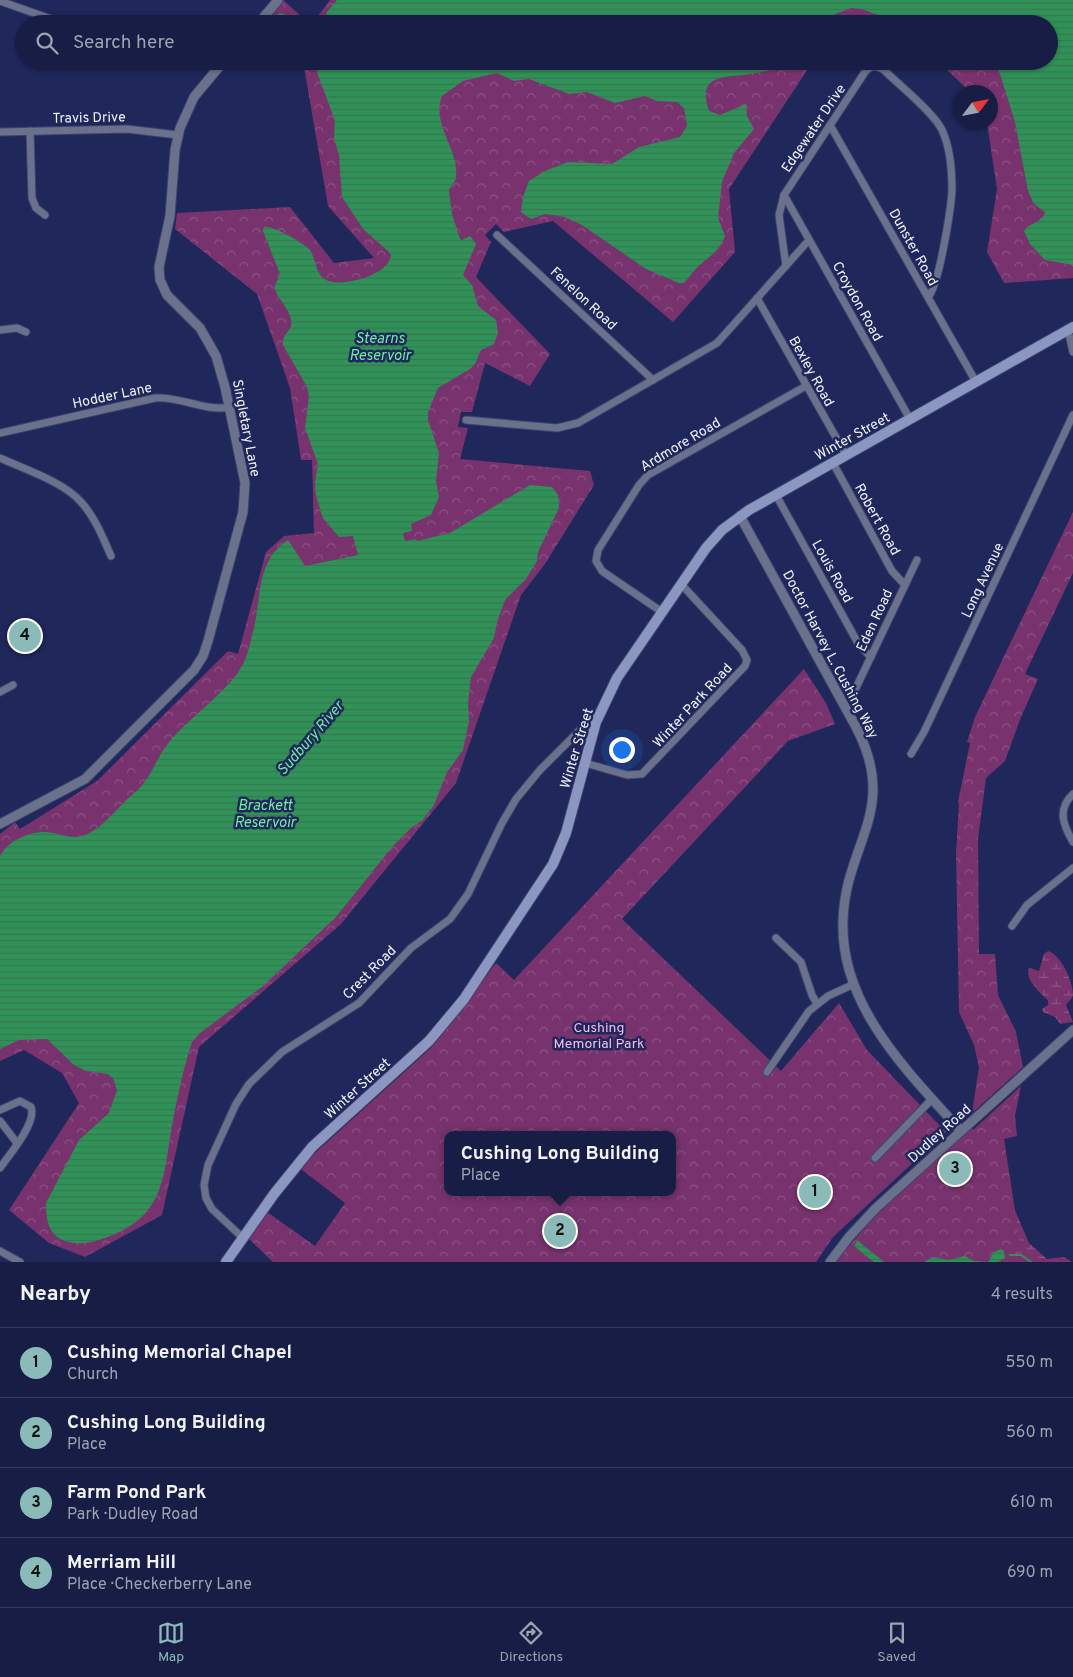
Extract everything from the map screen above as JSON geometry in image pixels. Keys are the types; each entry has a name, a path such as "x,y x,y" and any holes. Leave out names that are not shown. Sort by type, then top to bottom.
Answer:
{"main road":[{"name":"Winter Street","path":"226,1262 284,1180 312,1147 429,1041 464,999 553,864 566,833 596,722 617,678 717,535 740,516 1070,328"}],"street":[{"path":"266,15 278,0"},
{"path":"0,1 43,15"},
{"name":"Singletary Lane","path":"0,824 85,779 199,664 208,640 245,497 243,475 230,407 219,364 209,340 195,322 167,295 160,280 161,254 170,216 178,134 194,97 215,70"},
{"name":"Edgewater Drive","path":"786,266 780,215 784,195 868,70"},
{"name":"Edgewater Drive","path":"884,70 941,127 945,140 952,190 936,282 928,297"},
{"name":"Dunster Road","path":"830,125 976,382"},
{"name":"Travis Drive","path":"0,132 134,129 178,134"},
{"path":"30,131 32,198 36,208 45,215"},
{"name":"Croydon Road","path":"784,195 910,419"},
{"name":"Fenelon Road","path":"497,235 653,380"},
{"path":"466,420 556,428 568,427 717,343 809,240"},
{"name":"Bexley Road","path":"757,298 846,456"},
{"path":"0,330 17,328 26,332"},
{"path":"1070,328 1073,352"},
{"name":"Ardmore Road","path":"662,612 602,571 596,561 598,550 638,486 648,476 806,386"},
{"name":"Hodder Lane","path":"0,433 156,398 172,399 216,409 230,407"},
{"name":"Long Avenue","path":"911,754 928,723 1073,415"},
{"path":"0,458 77,497 93,519 111,556"},
{"name":"Robert Road","path":"833,463 892,571 905,585"},
{"name":"Louis Road","path":"776,495 859,645 871,657"},
{"name":"Doctor Harvey L. Cushing Way","path":"740,516 861,736 869,757 873,787 869,825 847,888 843,914 844,946 854,984 866,1011 885,1040 932,1099 961,1131"},
{"name":"Eden Road","path":"854,692 917,560"},
{"name":"Winter Park Road","path":"585,763 627,775 642,774 747,663 742,650 681,584"},
{"path":"1,690 12,685"},
{"name":"Crest Road","path":"243,1238 212,1209 206,1198 204,1185 208,1165 236,1104 249,1084 282,1052 359,1003 411,948 450,919 464,900 502,823 522,791 578,732 596,722"},
{"path":"1073,794 1064,807 1062,817 1073,842"},
{"path":"1012,926 1026,905 1073,868"},
{"path":"776,938 801,962 817,1004"},
{"path":"768,1072 805,1016 817,1004 854,984"},
{"name":"Dudley Road","path":"830,1262 865,1219 1073,1030"},
{"path":"876,1158 932,1099"},
{"path":"0,1110 20,1101 31,1107 32,1120 0,1168"},
{"path":"0,1121 17,1143"},
{"path":"0,1251 20,1262"}],"green space":[{"path":"283,0 300,15 271,15"},
{"path":"330,0 1073,0 1073,278 1004,283 987,252 997,189 988,130 998,130 998,85 963,85 947,70 1058,70 1058,15 319,15"},
{"path":"305,70 807,70 729,189 735,252 673,322 553,221 504,232 496,224 485,235 491,242 476,277 550,354 530,386 485,363 472,412 461,412 458,427 468,428 460,459 590,471 594,485 545,564 521,595 456,783 341,924 199,1047 162,1215 85,1257 49,1243 9,1210 79,1103 62,1073 24,1050 0,1061 0,834 15,822 20,829 97,781 228,651 238,654 266,552 284,536 314,533 312,460 301,460 290,388 257,294 175,229 177,213 290,207 334,263 374,258 328,206"},
{"path":"1073,512 1073,573 1025,674 1038,679 1021,717 1005,761 986,778 978,839 979,954 995,954 998,995 1016,1032 1023,1067 972,1113 979,1067 974,1045 959,1012 956,853 958,802 970,743 967,742 975,717"},
{"name":"Cushing Memorial Park","path":"804,669 826,703 835,724 788,741 622,919 781,1071 839,1003 867,1050 946,1132 833,1237 816,1262 273,1262 249,1239 267,1212 315,1246 345,1203 301,1169 314,1154 433,1046 496,963 514,980"},
{"path":"1048,951 1053,953 1062,963 1071,983 1073,995 1066,1005 1073,1022 1060,1024 1055,1017 1043,1012 1042,1009 1048,1005 1048,1000 1034,985 1029,976 1029,968 1039,971 1044,954"},
{"path":"1021,1086 1015,1116 1017,1136 1004,1139 1023,1262 835,1262 877,1214 972,1127 973,1130"},
{"path":"1013,1206 1029,1243 1047,1259 1064,1257 1072,1262 1010,1262"}],"water":[{"path":"337,0 1073,0 1073,265 1045,260 1030,244 1024,231 1042,218 1045,212 1034,204 1028,191 1015,122 998,70 1058,70 1058,15 878,15 861,9 851,8 833,15 326,15"},
{"name":"Brackett Reservoir","path":"316,70 771,70 716,79 706,89 709,111 720,115 746,104 747,116 754,129 734,153 722,182 718,218 725,236 716,251 699,265 684,283 679,283 646,269 582,225 565,217 545,214 531,219 521,212 523,197 529,181 545,171 568,162 612,164 639,147 680,137 687,126 684,108 677,102 657,101 645,96 615,103 587,92 569,94 529,79 514,81 497,73 463,81 442,96 440,117 442,127 456,166 456,179 449,190 452,214 460,239 462,240 470,236 476,244 463,275 472,285 478,306 496,320 498,333 494,344 481,350 475,364 470,369 438,388 428,412 428,420 439,453 436,481 439,497 431,515 411,524 412,531 403,533 405,541 416,539 417,541 450,533 530,485 552,487 558,495 559,508 538,552 537,561 526,579 505,600 497,622 494,638 471,677 468,703 469,721 463,750 447,772 434,805 422,821 411,828 392,847 336,917 263,986 200,1033 192,1042 177,1100 160,1189 153,1203 143,1216 129,1227 93,1242 77,1243 65,1241 55,1235 49,1226 46,1203 79,1140 109,1113 117,1090 113,1078 108,1074 86,1071 74,1065 47,1039 19,1040 0,1049 0,856 8,846 19,838 38,832 80,837 92,832 138,790 170,741 220,693 243,664 253,632 265,570 277,549 288,540 305,566 358,555 353,536 339,537 323,518 316,496 315,481 318,464 305,428 309,396 307,387 283,345 291,322 289,313 274,288 280,274 263,231 264,227 273,228 307,247 322,277 333,282 353,281 364,278 374,274 389,262 391,255 363,229 342,197 339,155 334,138 335,121"},
{"path":"858,1241 884,1262 874,1262 854,1246"},
{"path":"1001,1249 1004,1251 1005,1258 998,1262 988,1262 994,1252"},
{"path":"965,1256 974,1261 988,1262 924,1262 933,1257 949,1260"}],"waterway":[{"path":"1010,1255 1021,1255 1031,1262"}],"place":[{"name":"Merriam Hill","path":"25,636"},
{"name":"Farm Pond Park","path":"955,1169"},
{"name":"Cushing Memorial Chapel","path":"815,1192"},
{"name":"Cushing Long Building","path":"560,1231"}],"water label":[{"name":"Stearns Reservoir","path":"380,346"},
{"name":"Sudbury River","path":"310,738"}]}
